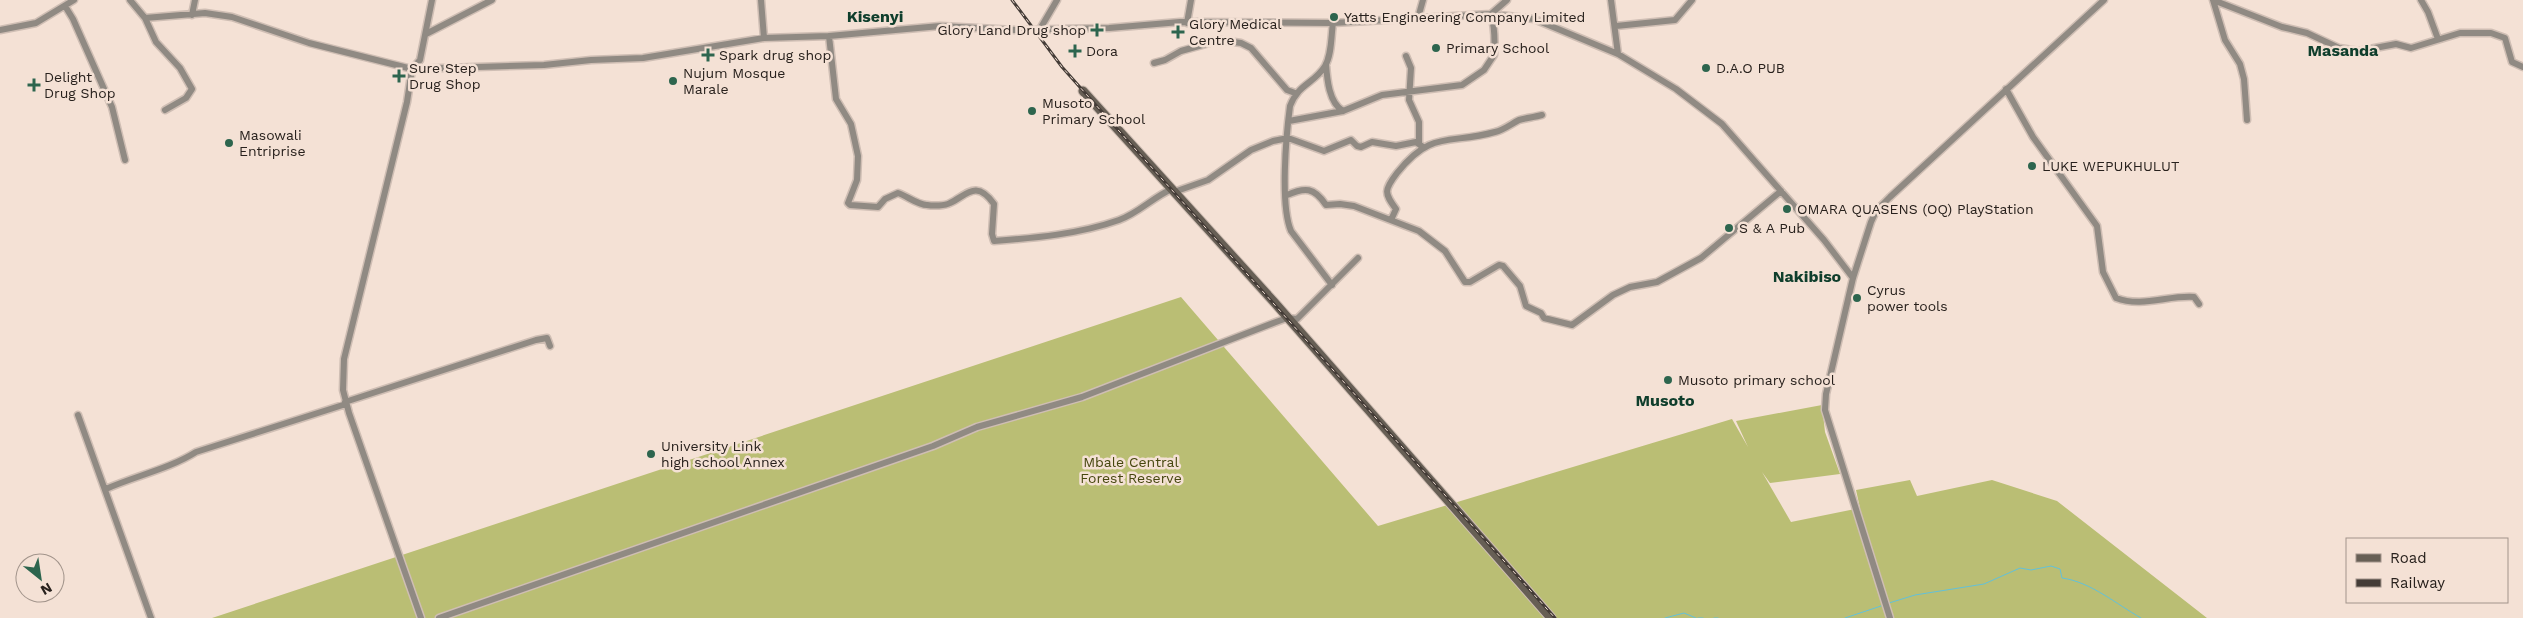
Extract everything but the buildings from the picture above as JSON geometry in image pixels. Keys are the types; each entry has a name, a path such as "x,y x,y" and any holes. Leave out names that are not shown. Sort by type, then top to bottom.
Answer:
{"main road":[{"path":"1083,91 1287,318 1551,618"}],"street":[{"path":"0,30 36,23 74,0"},
{"path":"130,0 145,18 156,42 180,68 192,89 186,98 164,110"},
{"path":"192,15 195,0"},
{"path":"421,618 346,403 342,375 344,359 407,102 412,69 420,60 432,0"},
{"path":"426,34 492,0"},
{"path":"761,0 764,38"},
{"path":"1040,29 1057,0"},
{"path":"1187,23 1191,0"},
{"path":"1418,18 1423,0"},
{"path":"1491,14 1507,0"},
{"path":"1611,0 1612,17 1616,26 1618,54"},
{"path":"1616,26 1675,20 1692,0"},
{"path":"1890,618 1825,410 1826,394 1853,278 1876,211 2104,0"},
{"path":"2213,0 2282,27 2307,32 2338,48 2359,51 2396,44 2411,48 2460,33 2491,32 2505,38 2512,62 2523,67"},
{"path":"2213,0 2225,40 2240,64 2244,80 2247,120"},
{"path":"2421,0 2428,12 2438,39"},
{"path":"64,6 73,19 112,107 125,160"},
{"path":"145,18 205,13 232,17 309,43 412,69 544,65 591,60 643,58 764,38 829,36 940,26 1040,29 1110,28 1180,22 1258,21 1333,23 1491,14 1534,19 1618,54 1703,108 1722,124 1824,240 1853,278"},
{"path":"1289,120 1343,111 1382,95 1462,85 1484,70 1494,52 1492,46 1495,30 1491,14"},
{"path":"1333,23 1326,64 1331,95 1335,105 1343,111"},
{"path":"829,36 836,99 851,124 858,156 859,169 848,203 850,205 878,207 885,199 898,193 926,206 942,205 951,203 967,191 975,191 986,196 994,204 992,234 994,241 1058,234 1104,224 1134,213 1162,192 1173,191 1208,180 1223,168 1260,146 1288,138 1324,151 1351,140 1356,146 1361,147 1372,142 1386,146 1421,144 1492,133 1503,130 1519,120 1542,116"},
{"path":"1154,63 1165,60 1181,51 1220,40 1241,43 1251,48 1287,90 1295,93"},
{"path":"1391,220 1396,209 1388,200 1386,190 1421,144 1419,122 1409,100 1411,68 1406,56"},
{"path":"1326,64 1321,72 1295,93 1290,106 1286,214 1291,231 1332,285"},
{"path":"2006,89 2033,137 2097,226 2101,265 2116,298 2127,302 2164,301 2181,296 2194,298 2199,304"},
{"path":"1287,195 1300,189 1308,188 1313,190 1326,205 1354,206 1420,231 1437,243 1465,282 1470,282 1499,265 1503,266 1520,286 1526,306 1541,313 1544,318 1572,324 1613,295 1630,287 1657,282 1701,258 1780,191"},
{"path":"440,618 933,446 977,427 1082,397 1185,355 1287,318 1297,319 1358,258"},
{"path":"106,489 135,476 184,459 196,452 536,340 547,338 550,346"},
{"path":"78,415 151,618"}],"green space":[{"name":"Mbale Central Forest Reserve","path":"1181,297 1378,526 1732,419 1748,447 1736,421 1822,405 1825,432 1840,474 1770,483 1762,472 1791,522 1860,508 1856,490 1910,480 1917,496 1992,480 2057,501 2207,618 212,618"}],"waterway":[{"path":"1889,603 1915,595 1984,584 2020,568 2031,570 2051,566 2060,569 2062,578 2073,580 2103,594 2141,618"},
{"path":"1845,618 1881,606"},
{"path":"1665,618 1684,613 1696,618"},
{"path":"1698,618 1703,618"}],"railway":[{"path":"1012,0 1062,67 1555,618"}],"place":[{"name":"Yatts Engineering Company Limited","path":"1334,17"},
{"name":"Glory Land Drug shop","path":"1097,30"},
{"name":"Glory Medical Centre","path":"1178,32"},
{"name":"Primary School","path":"1436,48"},
{"name":"Dora","path":"1075,51"},
{"name":"Spark drug shop","path":"708,55"},
{"name":"D.A.O PUB","path":"1706,68"},
{"name":"Sure Step Drug Shop","path":"399,76"},
{"name":"Nujum Mosque Marale","path":"673,81"},
{"name":"Delight Drug Shop","path":"34,85"},
{"name":"Musoto Primary School","path":"1032,111"},
{"name":"Masowali Entriprise","path":"229,143"},
{"name":"LUKE WEPUKHULUT","path":"2032,166"},
{"name":"OMARA QUASENS (OQ) PlayStation","path":"1787,209"},
{"name":"S & A Pub","path":"1729,228"},
{"name":"Cyrus power tools","path":"1857,298"},
{"name":"Musoto primary school","path":"1668,380"},
{"name":"University Link high school Annex","path":"651,454"}],"district":[{"name":"Kisenyi","path":"875,16"},
{"name":"Masanda","path":"2343,50"},
{"name":"Nakibiso","path":"1807,276"},
{"name":"Musoto","path":"1665,400"}]}
